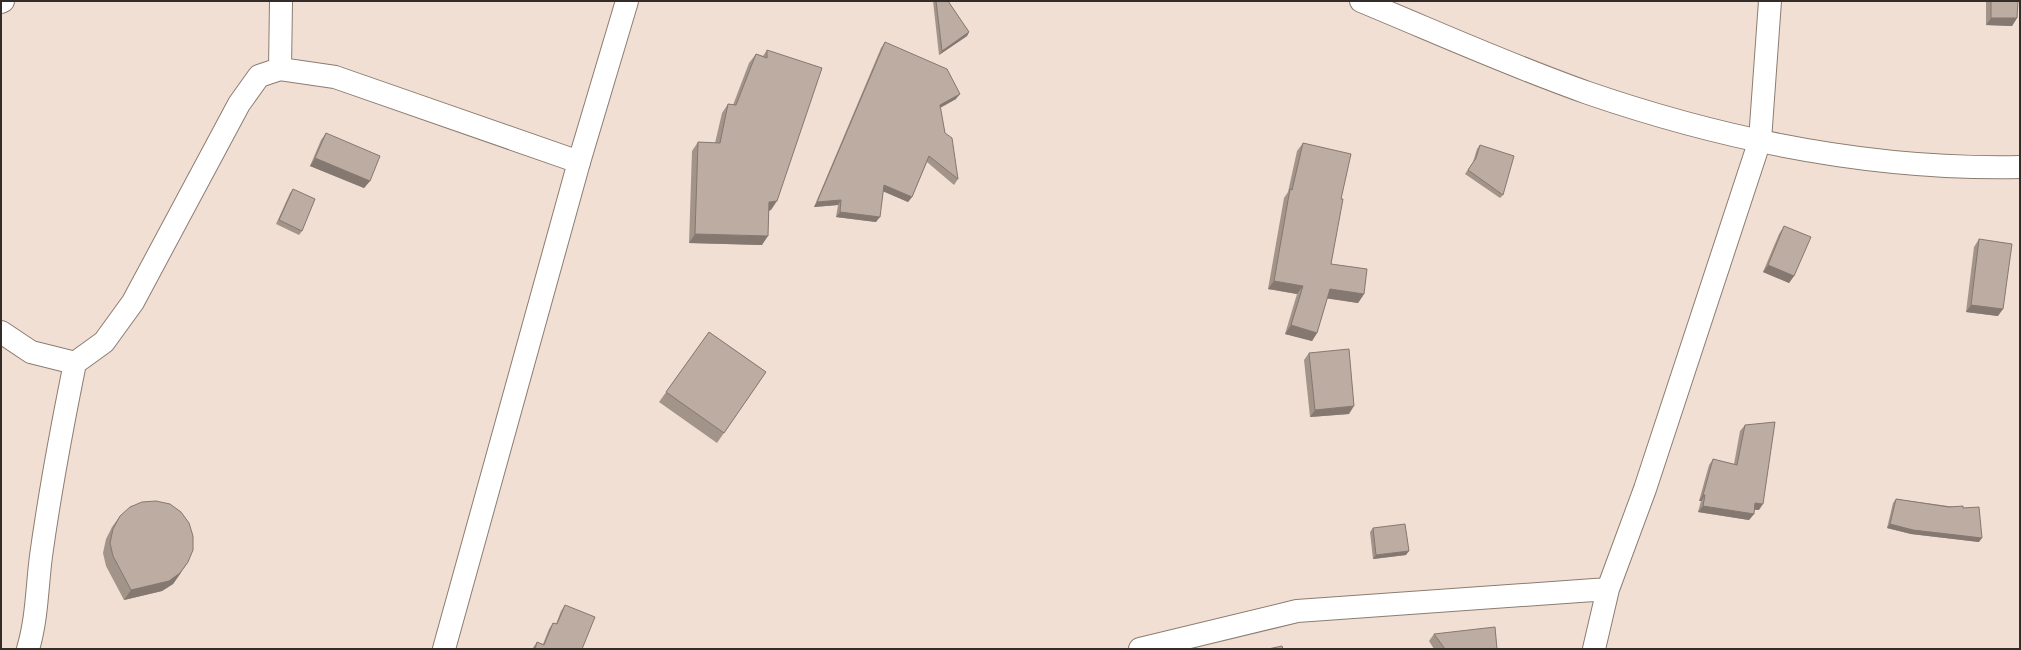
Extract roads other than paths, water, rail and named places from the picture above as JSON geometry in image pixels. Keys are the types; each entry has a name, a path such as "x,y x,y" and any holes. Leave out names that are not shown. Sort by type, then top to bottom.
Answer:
{"main road":[{"path":"280,69 281,1"},
{"path":"444,649 579,162 627,1"},
{"path":"1361,1 1505,61 1588,93 1673,119 1760,140 1823,152 1885,160 1948,165 2020,167"},
{"path":"1594,649 1608,589 1645,489 1760,140 1770,1"},
{"path":"28,649 32,636 41,555 61,434 75,363 104,342 133,302 240,104 259,76 280,69 335,77 579,162"},
{"path":"1,332 31,352 75,363"},
{"path":"1140,649 1297,611 1608,589"}]}
